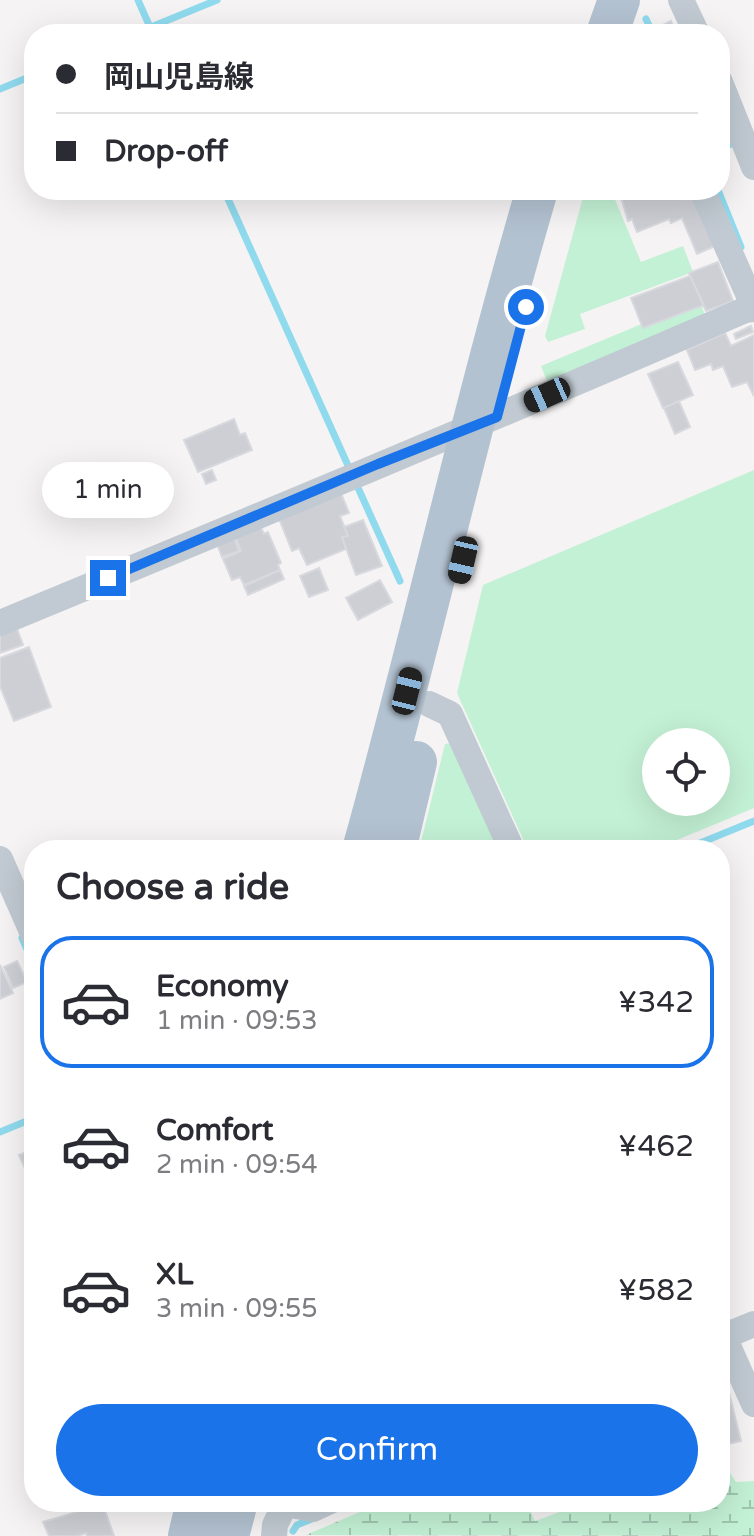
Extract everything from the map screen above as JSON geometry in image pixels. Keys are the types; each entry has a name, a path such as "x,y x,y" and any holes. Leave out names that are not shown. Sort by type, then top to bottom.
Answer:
{"main road":[{"path":"397,840 429,704 484,422 500,316 534,200"},
{"path":"366,840 484,422 555,200"},
{"path":"189,1536 195,1512"},
{"path":"228,1536 234,1512"}],"street":[{"path":"681,0 692,24"},
{"path":"730,104 751,151"},
{"path":"0,623 754,308 706,200"},
{"path":"429,704 450,714 507,840"},
{"path":"0,859 24,913"},
{"path":"730,1336 754,1324"},
{"path":"730,1352 754,1404"},
{"path":"274,1536 281,1512"}],"green space":[{"path":"582,200 615,200 641,262 683,246 693,272 580,314 585,329 548,342 545,336"},
{"path":"699,300 705,315 547,381 541,366"},
{"path":"754,470 754,808 677,840 523,840 457,693 483,585"},
{"path":"457,742 501,840 421,840 445,744"},
{"path":"730,1473 736,1482 754,1481 754,1536 306,1535 360,1512 531,1512 535,1521 560,1512 730,1512"}],"building":[{"path":"622,200 698,200 722,243 697,254 682,218 671,223 669,219 637,232 632,219 628,221"},
{"path":"718,262 733,301 706,311 689,273"},
{"path":"690,276 704,305 643,328 631,298"},
{"path":"751,326 753,332 736,339 734,334"},
{"path":"725,333 731,346 754,335 754,396 747,382 732,387 723,366 713,370 711,364 695,370 687,350"},
{"path":"678,362 693,395 663,408 648,374"},
{"path":"679,401 690,427 675,434 664,408"},
{"path":"234,419 240,435 245,433 252,450 198,472 184,440"},
{"path":"212,470 216,480 206,484 202,474"},
{"path":"340,491 349,513 340,516 348,536 342,537 346,549 307,565 299,548 292,551 278,516"},
{"path":"363,520 382,566 356,575 342,537 348,536 344,527"},
{"path":"259,523 264,534 268,532 281,563 278,565 280,570 244,585 240,577 232,580 223,559 241,551 234,534"},
{"path":"233,535 239,551 222,557 216,541"},
{"path":"319,568 328,590 309,597 300,576"},
{"path":"280,570 284,579 248,595 244,586"},
{"path":"380,580 392,602 358,620 346,598"},
{"path":"16,626 23,645 0,653 0,632"},
{"path":"29,647 51,707 14,721 0,686 0,658"},
{"path":"17,961 24,983 13,988 4,967"},
{"path":"0,965 13,993 0,999"},
{"path":"730,1397 741,1441 730,1444"},
{"path":"77,1512 106,1512 114,1536 87,1536 86,1533 49,1536 43,1522"}],"waterway":[{"path":"138,0 149,24"},
{"path":"158,24 217,0"},
{"path":"646,19 648,24"},
{"path":"0,89 24,79"},
{"path":"229,200 400,581"},
{"path":"722,200 741,247"},
{"path":"707,840 754,821"},
{"path":"22,938 24,942"},
{"path":"0,1132 24,1122"},
{"path":"293,1531 297,1525 314,1518"}],"route":[{"path":"108,578 497,417 526,307"}]}
